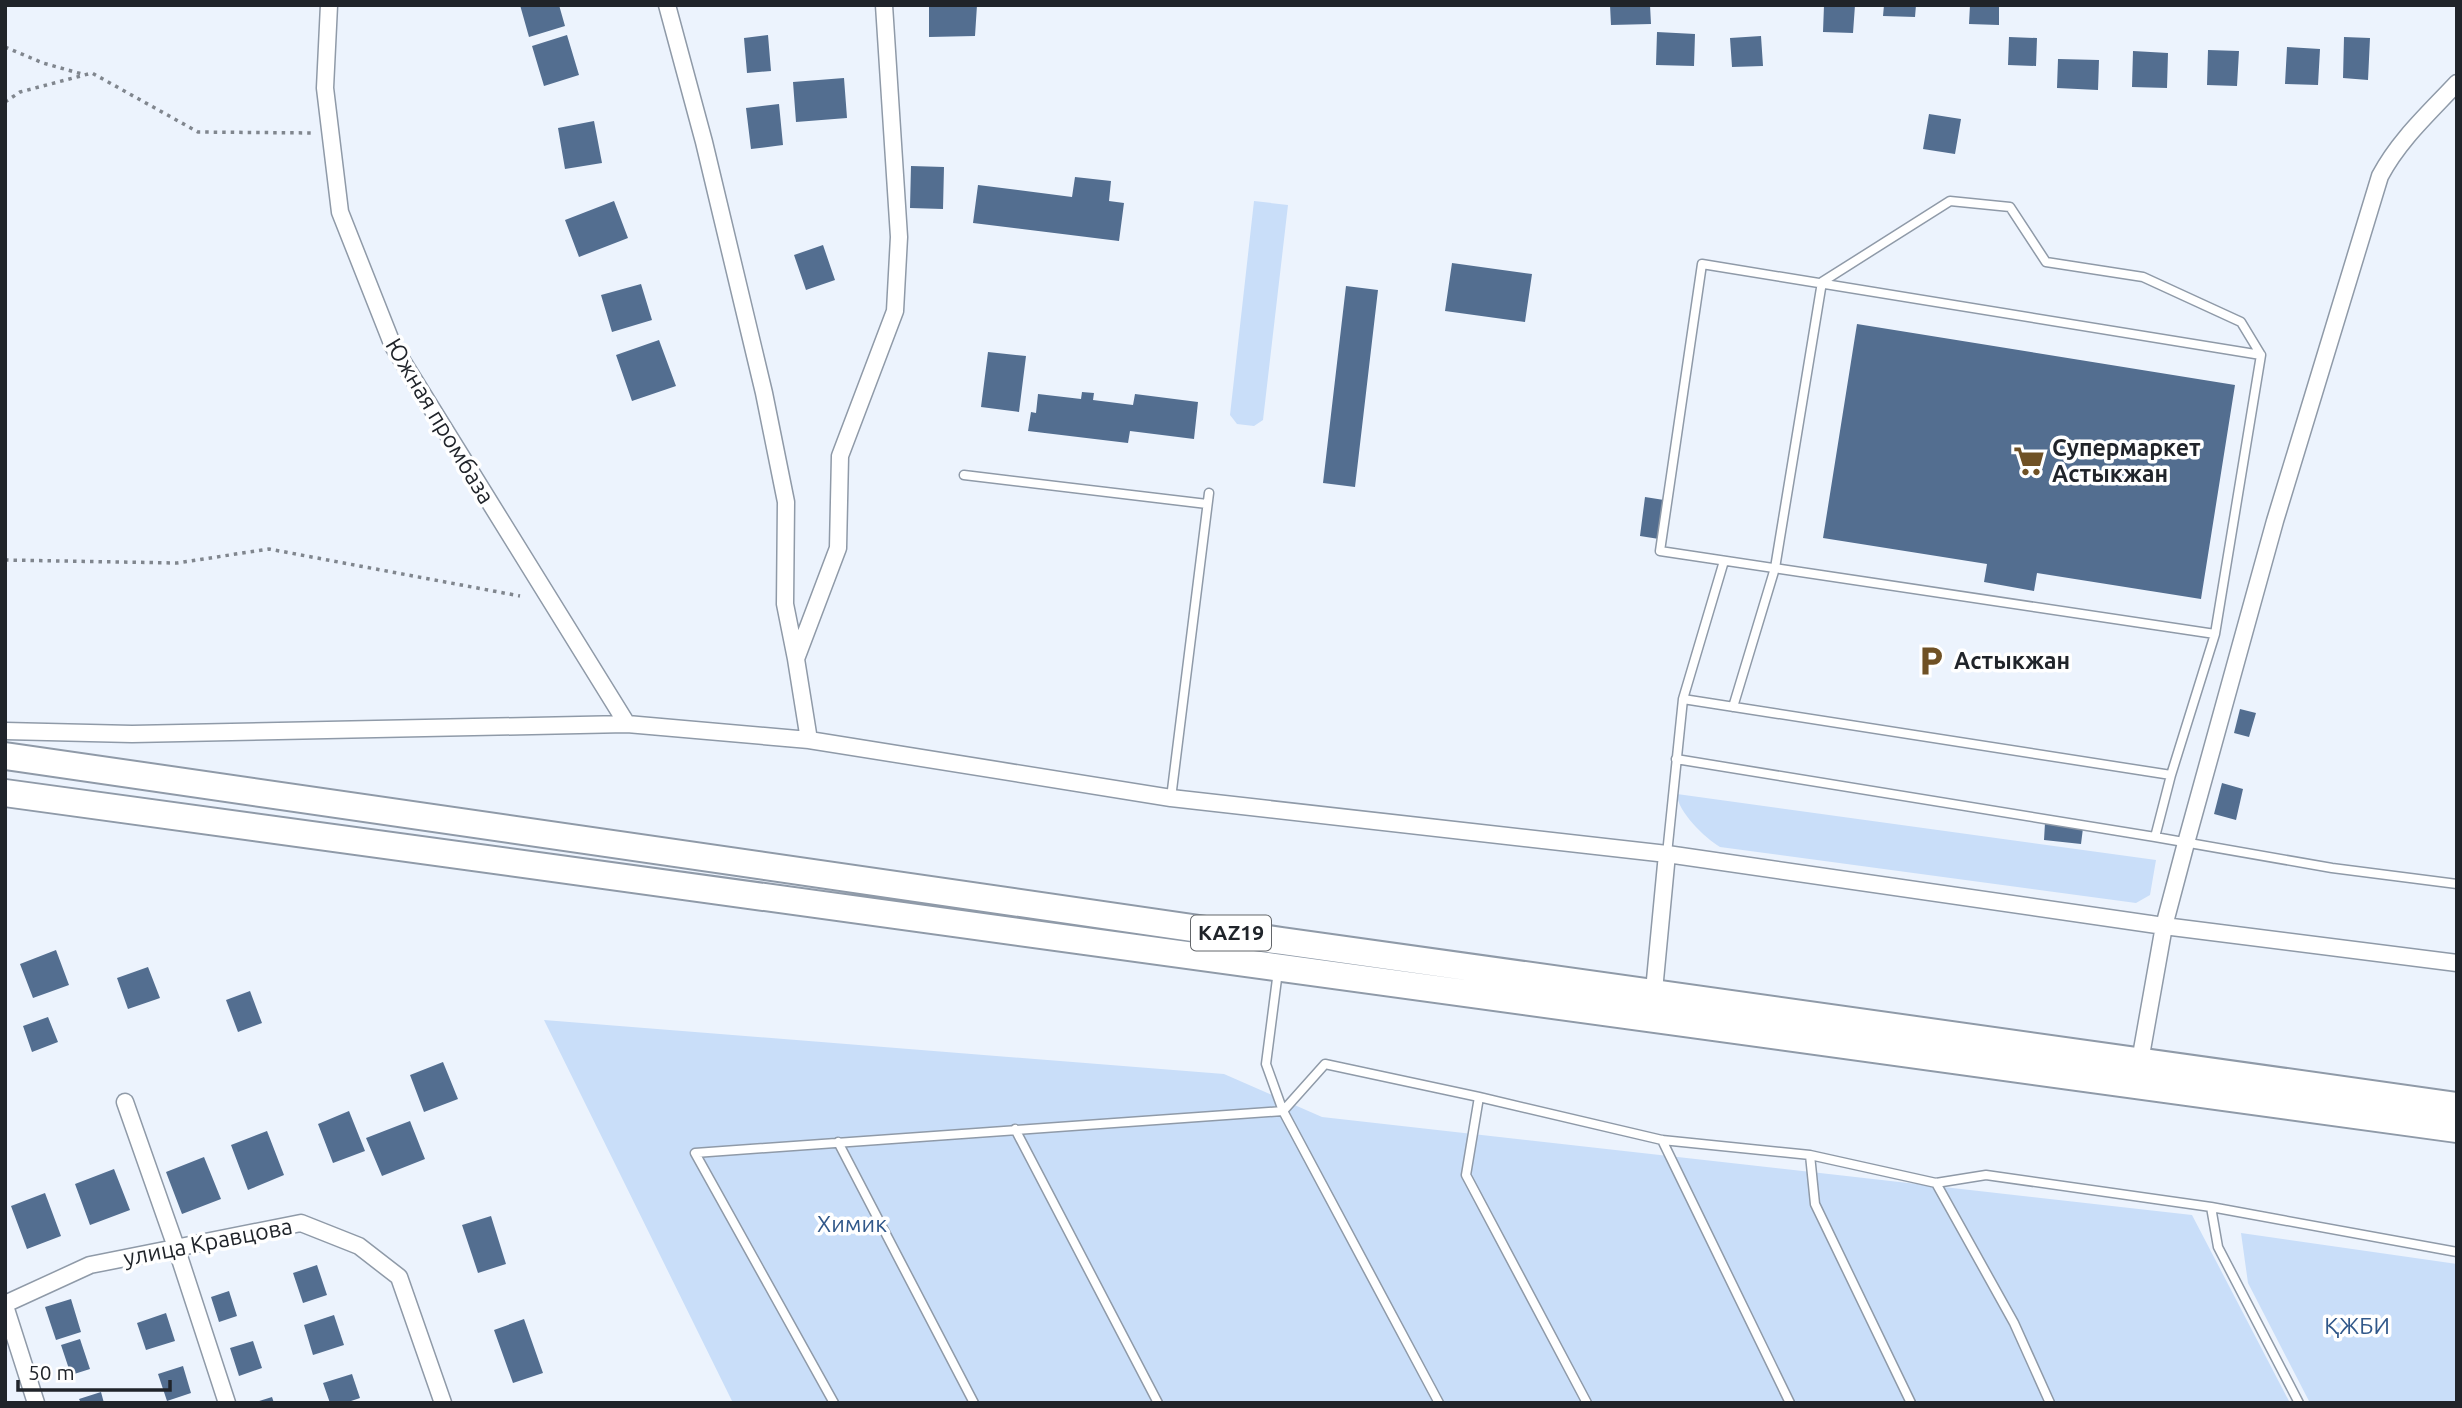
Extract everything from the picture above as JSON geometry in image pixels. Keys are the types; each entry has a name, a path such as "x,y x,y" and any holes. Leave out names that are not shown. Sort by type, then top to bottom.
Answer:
{"highway":[{"name":"KAZ19","path":"5,755 1280,953"},
{"name":"KAZ19","path":"5,793 1280,953 1652,1005 2457,1129"},
{"name":"KAZ19","path":"1652,1005 2140,1061 2457,1106"}],"street":[{"name":"Южная промбаза","path":"328,5 324,88 341,212 393,346 627,724"},
{"path":"667,5 704,142 761,379 786,502 785,604 809,740"},
{"path":"796,659 838,548 840,456 895,310 899,237 884,5"},
{"path":"2140,1061 2164,926 2186,843 2275,521 2380,176 2390,156 2457,83"},
{"path":"5,731 132,734 627,724 809,740 1171,797 1667,854 2164,926 2457,963"},
{"path":"1652,1005 1667,854"},
{"path":"125,1102 227,1403"},
{"name":"улица Кравцова","path":"5,1305 90,1265 300,1223 359,1246 399,1277 443,1403"},
{"path":"5,1305 36,1403"}],"lane":[{"path":"1733,707 1775,568 1822,282 1950,201 2010,207 2046,262 2143,277 2241,323 2261,355 2215,634 2171,775 2155,837"},
{"path":"2215,634 1660,551 1702,264 2261,355"},
{"path":"964,475 1207,504"},
{"path":"1171,797 1209,493"},
{"path":"1667,854 1683,699 1724,561"},
{"path":"1683,699 2171,775"},
{"path":"1676,760 2332,868 2457,884"},
{"path":"1280,953 1266,1064 1283,1111 1439,1403"},
{"path":"834,1403 695,1153 1283,1111 1325,1064 1662,1140 1810,1154 1936,1183 1986,1175 2211,1208 2457,1252"},
{"path":"1479,1097 1466,1175 1587,1403"},
{"path":"1015,1129 1158,1403"},
{"path":"1662,1140 1790,1403"},
{"path":"838,1142 974,1403"},
{"path":"1810,1154 1815,1204 1912,1403"},
{"path":"1936,1183 2014,1323 2050,1403"},
{"path":"2211,1208 2218,1247 2299,1403"}],"path":[{"path":"5,47 43,63 85,75"},
{"path":"5,102 20,92 92,73 198,132 330,134"},
{"path":"5,559 177,563 269,549 520,596"}],"green space":[{"path":"1254,201 1288,205 1263,420 1254,426 1237,424 1230,415"},
{"path":"1677,794 2156,860 2150,895 2136,903 1720,847 1687,816"},
{"name":"Химик","path":"544,1020 1224,1074 1322,1117 2192,1215 2290,1403 733,1403"},
{"name":"ҚЖБИ","path":"2241,1233 2457,1264 2457,1403 2310,1403 2248,1283"}],"building":[{"path":"520,5 559,5 565,26 529,37"},
{"path":"929,5 977,5 975,36 929,37"},
{"path":"1610,5 1650,5 1651,24 1611,25"},
{"path":"1824,5 1855,5 1853,33 1823,32"},
{"path":"1884,5 1916,5 1915,17 1883,16"},
{"path":"1970,5 1999,5 1999,25 1969,24"},
{"path":"1657,32 1695,34 1694,66 1656,65"},
{"path":"567,35 579,75 544,86 532,46"},
{"path":"768,35 771,71 747,73 744,38"},
{"path":"1761,36 1763,66 1732,67 1730,38"},
{"path":"2009,37 2037,38 2036,66 2008,65"},
{"path":"2344,37 2370,38 2368,80 2343,78"},
{"path":"2287,47 2320,49 2318,85 2285,84"},
{"path":"2208,50 2239,51 2237,86 2207,85"},
{"path":"2133,51 2168,53 2167,88 2132,87"},
{"path":"2058,59 2099,60 2098,90 2057,88"},
{"path":"844,78 847,118 796,122 793,82"},
{"path":"779,104 783,145 751,149 746,108"},
{"path":"1929,114 1961,119 1955,154 1923,149"},
{"path":"594,121 602,163 565,169 558,128"},
{"path":"911,166 944,167 943,209 910,208"},
{"path":"1075,177 1111,181 1109,201 1124,203 1119,241 973,223 978,185 1072,197"},
{"path":"614,201 628,238 579,257 565,220"},
{"path":"823,245 835,280 806,290 794,255"},
{"path":"1452,263 1532,274 1525,322 1445,311"},
{"path":"641,284 652,320 612,332 601,295"},
{"path":"1346,286 1378,290 1355,487 1323,483"},
{"name":"Супермаркет Астыкжан","path":"1857,324 2235,385 2201,599 2037,573 2034,591 1984,582 1987,564 1823,538"},
{"path":"659,340 676,386 632,401 616,355"},
{"path":"988,352 1026,356 1019,412 981,407"},
{"path":"1082,392 1094,393 1093,400 1133,405 1135,394 1198,402 1194,439 1130,431 1128,443 1028,431 1031,412 1036,413 1038,394 1081,399"},
{"path":"1645,497 1664,500 1659,539 1640,536"},
{"path":"2240,709 2256,713 2249,737 2234,733"},
{"path":"2222,783 2243,789 2236,820 2214,814"},
{"path":"2045,823 2083,828 2081,844 2044,840"},
{"path":"56,950 69,985 33,998 20,964"},
{"path":"148,967 160,998 128,1009 117,978"},
{"path":"250,991 262,1023 238,1032 226,1000"},
{"path":"48,1017 58,1042 32,1052 23,1026"},
{"path":"443,1062 458,1099 424,1112 410,1075"},
{"path":"349,1111 365,1151 333,1163 318,1124"},
{"path":"410,1121 425,1159 382,1176 366,1138"},
{"path":"267,1131 284,1175 248,1190 231,1145"},
{"path":"204,1157 221,1199 182,1214 166,1172"},
{"path":"114,1169 130,1210 90,1225 75,1184"},
{"path":"45,1193 61,1236 27,1249 11,1206"},
{"path":"491,1216 506,1264 478,1273 462,1225"},
{"path":"317,1265 327,1295 303,1303 293,1273"},
{"path":"229,1291 237,1316 219,1322 211,1297"},
{"path":"71,1299 81,1332 56,1340 45,1307"},
{"path":"166,1313 175,1341 146,1350 137,1323"},
{"path":"334,1315 344,1345 313,1355 304,1325"},
{"path":"524,1319 543,1373 513,1383 494,1330"},
{"path":"80,1339 90,1369 71,1375 61,1345"},
{"path":"253,1341 262,1368 239,1376 230,1348"},
{"path":"183,1366 191,1393 167,1401 158,1374"},
{"path":"352,1374 360,1398 345,1403 330,1403 323,1383"},
{"path":"101,1392 104,1403 81,1403 79,1399"},
{"path":"272,1397 274,1403 256,1402"}],"place":[{"name":"Супермаркет Астыкжан","path":"2029,461"},
{"name":"Астыкжан","path":"1931,661"}]}
